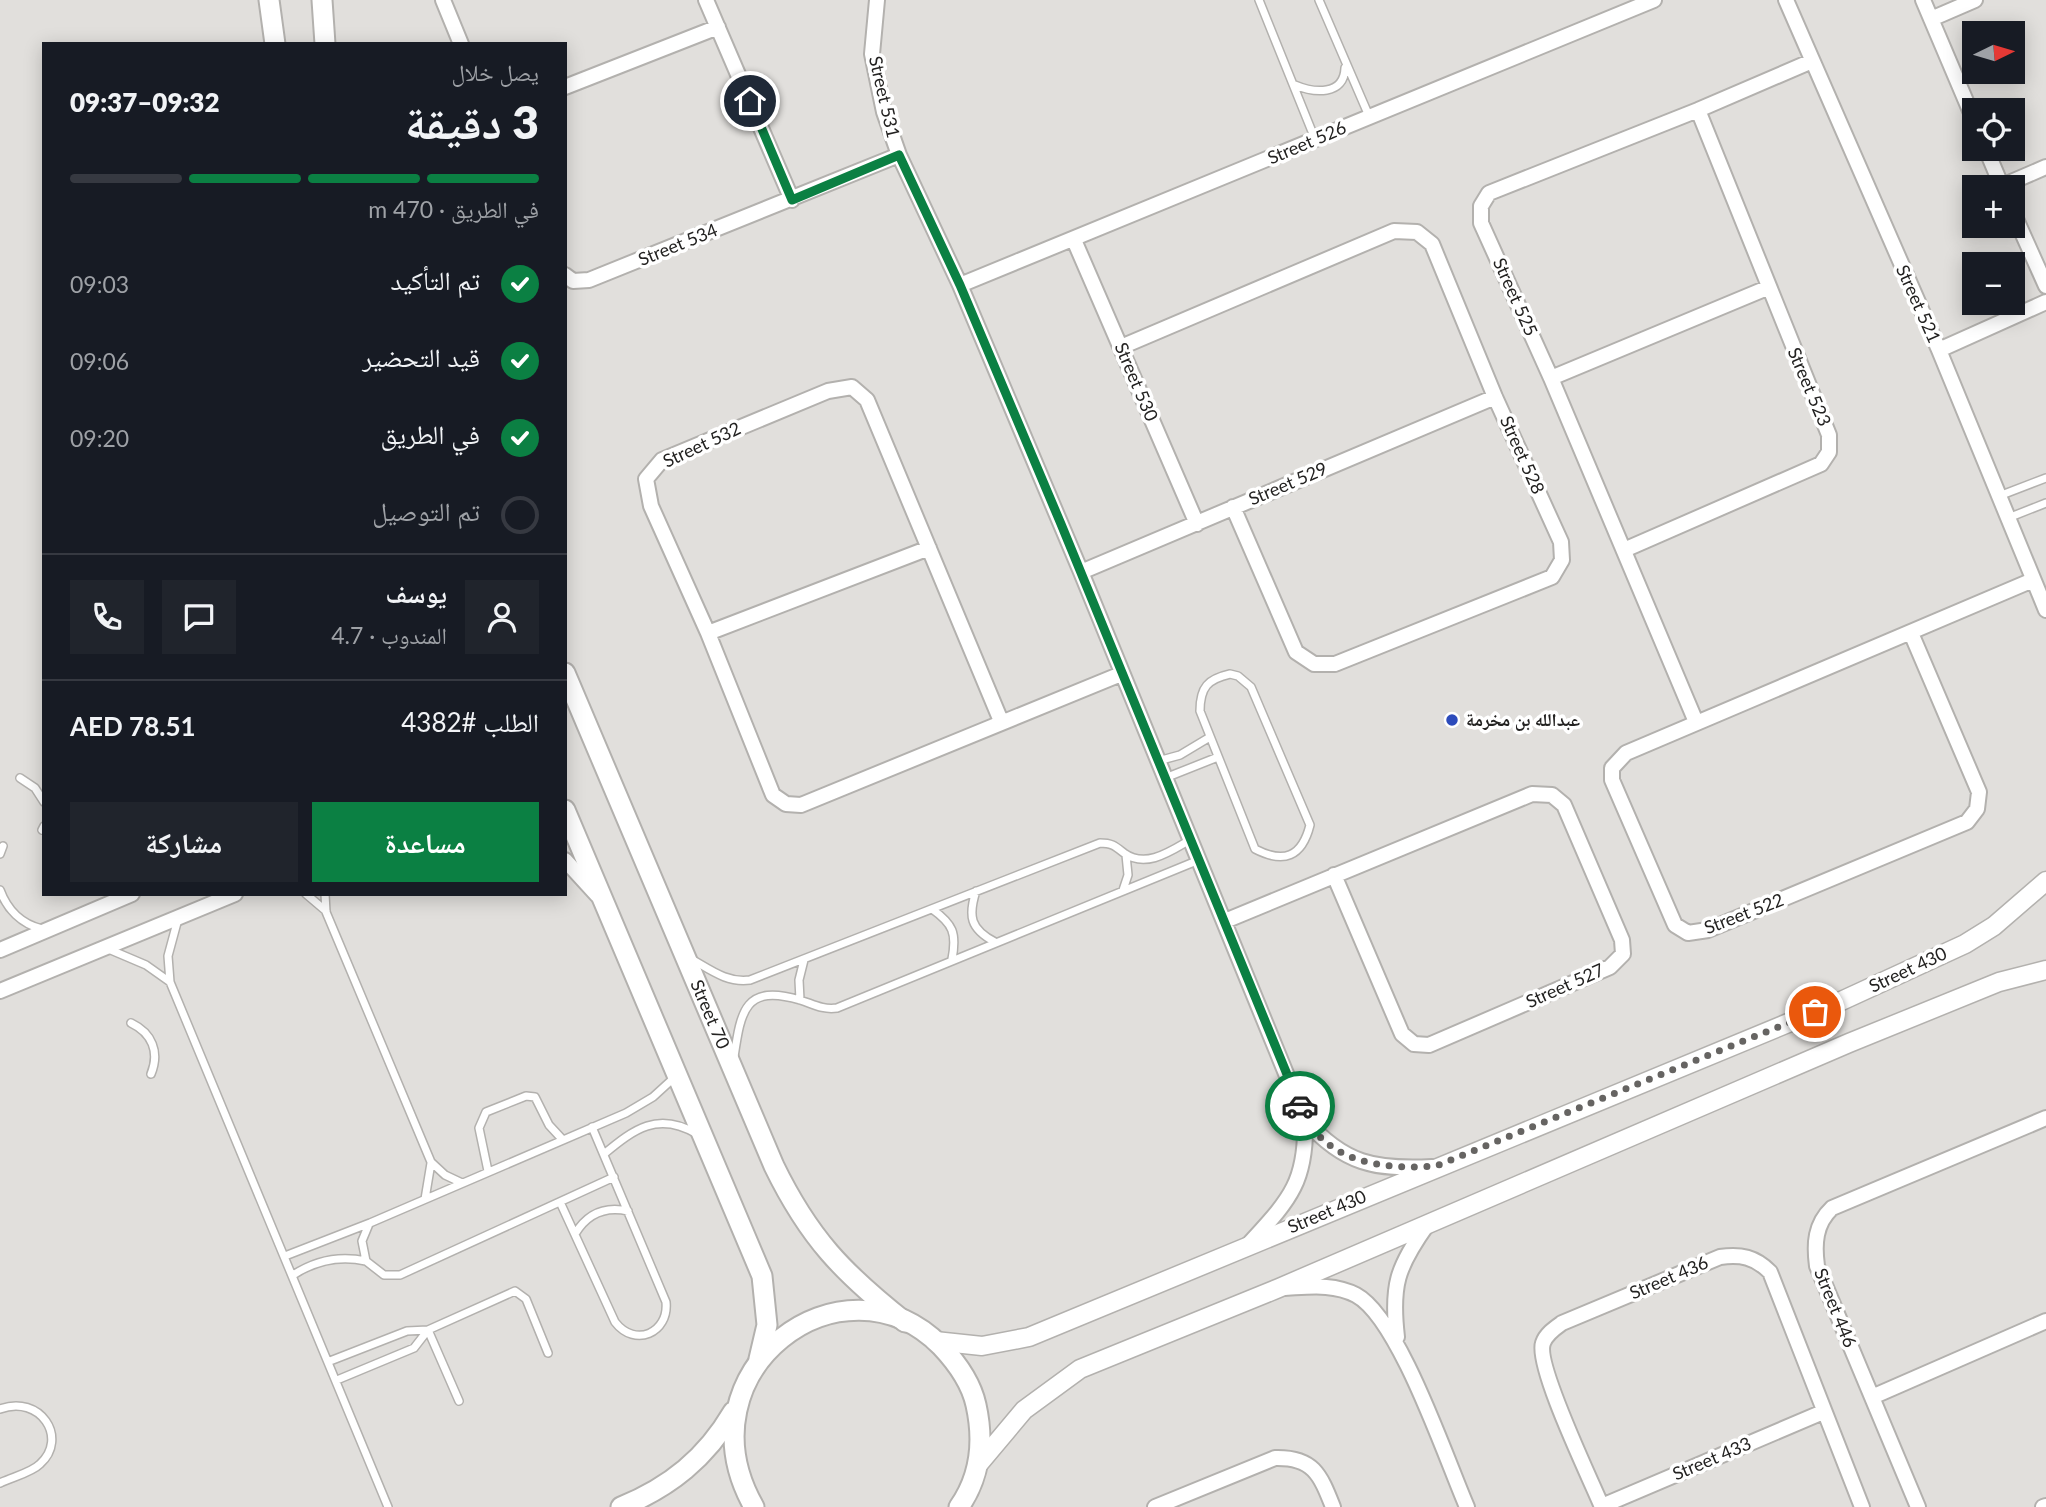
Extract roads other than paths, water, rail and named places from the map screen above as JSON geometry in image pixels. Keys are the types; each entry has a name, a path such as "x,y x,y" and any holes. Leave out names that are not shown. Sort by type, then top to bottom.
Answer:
{"main road":[{"path":"269,0 275,42"},
{"path":"322,0 326,42"},
{"name":"Street 70","path":"567,678 795,1211 825,1250 862,1288 905,1322"},
{"path":"567,815 762,1276 768,1325 760,1359"},
{"path":"621,1507 647,1496 690,1467 708,1448 737,1405 746,1381 760,1359 792,1330 819,1318 863,1312 905,1322 935,1340 952,1357 974,1397 980,1420 977,1466 959,1507"},
{"path":"737,1405 733,1448 737,1469 754,1507"}],"street":[{"path":"443,0 460,42"},
{"path":"706,0 792,200"},
{"name":"Street 531","path":"877,0 872,54 884,112 899,155 960,285 1081,572 1306,1121 1327,1144 1346,1157 1389,1168 1436,1166"},
{"name":"Street 526","path":"960,285 1654,0"},
{"name":"Street 521","path":"1786,0 1938,350 2046,610"},
{"path":"1923,0 1965,98"},
{"path":"1931,19 1975,0"},
{"path":"567,86 718,27"},
{"name":"Street 525","path":"1696,722 1551,378 1482,223 1481,206 1489,194 1812,61"},
{"name":"Street 523","path":"1624,550 1822,464 1829,452 1829,435 1698,110"},
{"name":"Street 534","path":"567,276 573,281 589,280 899,155"},
{"path":"2025,177 2046,167"},
{"name":"Street 528","path":"1121,348 1394,231 1417,232 1432,244 1495,397 1561,542 1562,560 1552,577 1335,664 1314,664 1296,652 1233,507"},
{"path":"2025,238 2046,286"},
{"name":"Street 530","path":"1074,240 1197,524"},
{"path":"1551,378 1768,288"},
{"path":"1938,350 2046,302"},
{"name":"Street 532","path":"1001,721 867,400 852,387 828,391 662,460 646,479 651,506 708,633 773,795 786,804 801,805 1121,674"},
{"name":"Street 529","path":"1081,572 1495,397"},
{"path":"708,633 929,548"},
{"name":"Street 522","path":"1911,633 1979,792 1978,809 1967,822 1708,930 1688,933 1675,925 1612,780 1612,768 1626,753 2033,580"},
{"name":"Street 527","path":"1225,921 1532,794 1552,795 1563,805 1622,940 1623,954 1610,967 1429,1045 1414,1044 1402,1034 1335,876"},
{"path":"567,862 604,902"},
{"name":"Street 430","path":"935,1340 982,1346 1009,1343 1839,1002 1965,944 1994,926 2046,881"},
{"path":"0,950 127,896"},
{"path":"0,991 230,896"},
{"path":"977,1466 1024,1410 1080,1369 1279,1288 1849,1043 1999,982 2046,970"},
{"name":"Street 446","path":"1918,1507 1817,1266 1814,1245 1824,1215 1832,1208 2046,1118"},
{"name":"Street 531","path":"1247,1246 1296,1188 1306,1146 1306,1121"},
{"path":"1397,1342 1393,1290 1405,1255 1427,1225"},
{"name":"Street 436","path":"1602,1507 1544,1368 1543,1343 1550,1331 1574,1318 1720,1257 1749,1257 1760,1262 1770,1272 1861,1507"},
{"path":"1279,1288 1330,1286 1356,1295 1372,1307 1397,1342 1467,1507"},
{"path":"1872,1397 2046,1321"},
{"name":"Street 433","path":"1602,1507 1823,1412"},
{"path":"1155,1507 1275,1458 1295,1458 1309,1465 1322,1479 1333,1507"}],"lane":[{"path":"1259,0 1315,140"},
{"path":"1319,0 1369,117"},
{"path":"1295,85 1312,92 1325,92 1344,76 1345,63"},
{"path":"1999,496 2046,478"},
{"path":"2008,518 2046,503"},
{"path":"1230,674 1238,676 1251,687 1310,825 1306,840 1296,852 1280,858 1271,858 1255,849 1210,737 1200,710 1203,688 1213,677 1230,674"},
{"path":"1157,761 1180,755 1210,737"},
{"path":"1164,779 1218,757"},
{"path":"20,778 35,788 42,799"},
{"path":"686,957 738,982 764,977 1100,843 1116,846 1126,855 1139,860 1151,859 1190,840"},
{"path":"1123,890 1128,876 1126,855"},
{"path":"732,1068 740,1015 748,1004 758,997 771,995 800,1000 821,1008 837,1008 1199,860"},
{"path":"0,890 6,903 19,918 46,930"},
{"path":"976,891 970,910 972,924 980,934 995,942"},
{"path":"308,896 326,912"},
{"path":"325,896 326,912 431,1162 445,1175 462,1183"},
{"path":"932,909 950,922 956,939 952,959"},
{"path":"178,918 170,943 170,982 330,1361 388,1507"},
{"path":"105,948 133,958 170,982"},
{"path":"800,1000 799,980 804,960"},
{"path":"131,1023 145,1033 154,1048 151,1074"},
{"path":"285,1256 370,1223 640,1106 677,1075"},
{"path":"488,1171 479,1128 486,1112 526,1096 535,1097 549,1125 562,1139"},
{"path":"604,1154 636,1129 656,1124 686,1128 704,1139"},
{"path":"560,1202 621,1329 637,1336 654,1332 665,1319 666,1301 592,1127"},
{"path":"425,1199 431,1162"},
{"path":"293,1275 324,1260 348,1257 366,1261 384,1275 400,1275 614,1177"},
{"path":"575,1234 586,1220 602,1211 628,1211"},
{"path":"366,1261 362,1241 370,1223"},
{"path":"330,1361 407,1331 428,1330 515,1291 526,1299 548,1353"},
{"path":"337,1380 414,1348 428,1330"},
{"path":"428,1330 458,1401"},
{"path":"0,1409 14,1404 40,1413 50,1429 50,1448 40,1464 0,1483"}],"place":[{"name":"عبدالله بن مخرمة","path":"1452,720"}]}
